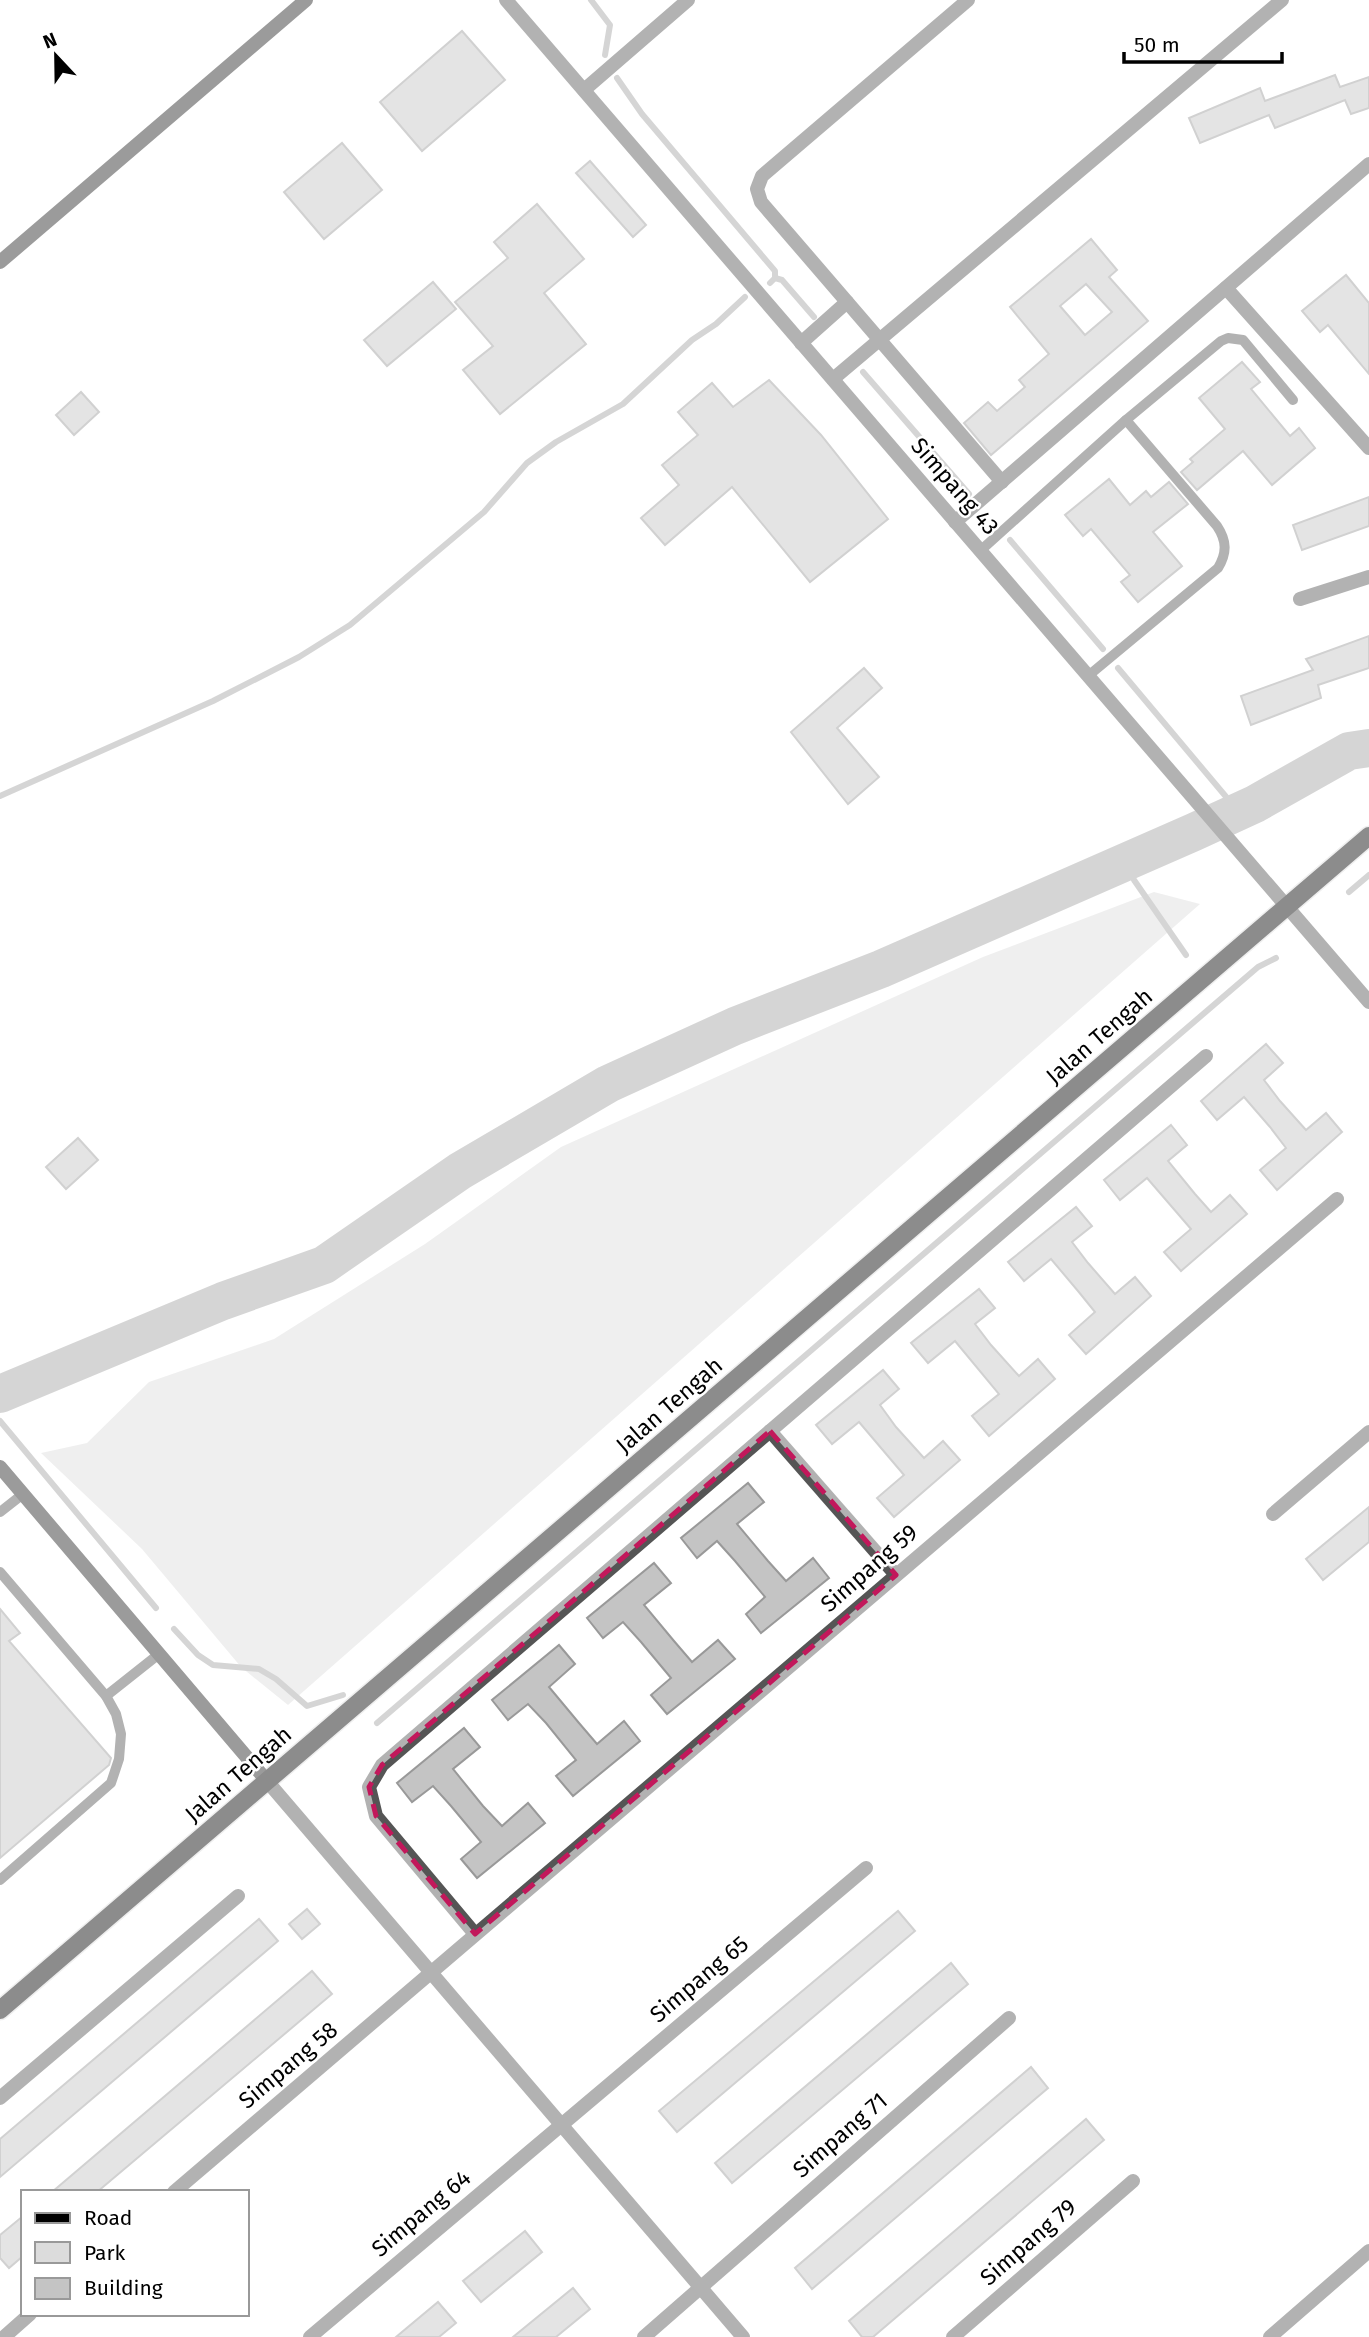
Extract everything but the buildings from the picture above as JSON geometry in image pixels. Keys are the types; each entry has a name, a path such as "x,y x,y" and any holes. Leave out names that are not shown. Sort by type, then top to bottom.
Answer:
{"main road":[{"name":"Jalan Tengah","path":"0,2010 1369,836"}],"street":[{"path":"0,262 306,0"},
{"name":"Simpang 43","path":"506,0 1369,1002"},
{"path":"584,90 688,0"},
{"path":"968,0 758,182 761,202 1002,482"},
{"path":"833,379 1282,0"},
{"path":"955,522 1369,164"},
{"path":"1226,288 1369,448"},
{"path":"800,342 847,302"},
{"path":"1300,599 1369,577"},
{"path":"475,1934 376,1815 369,1787 382,1765 1206,1056"},
{"name":"Simpang 59","path":"431,1972 1337,1199"},
{"path":"770,1431 897,1574"},
{"path":"1273,1514 1369,1432"},
{"path":"0,1467 743,2337"},
{"name":"Simpang 65","path":"561,2124 866,1868"},
{"path":"0,2098 238,1896"},
{"name":"Simpang 58","path":"176,2190 431,1972"},
{"name":"Simpang 71","path":"644,2337 1009,2018"},
{"name":"Simpang 64","path":"310,2337 561,2124"},
{"name":"Simpang 79","path":"953,2337 1133,2181"},
{"path":"1270,2337 1369,2251"},
{"path":"4,2337 28,2316"}],"lane":[{"path":"980,551 1126,420 1221,341 1228,338 1243,340 1293,400"},
{"path":"1255,354 1272,339"},
{"path":"1088,676 1218,568 1226,552 1223,534 1217,526 1126,420"},
{"path":"0,1513 23,1494"},
{"path":"0,1572 106,1696 117,1714 121,1734 119,1759 111,1783 0,1880"},
{"path":"106,1696 159,1654"}],"highlighted area":[{"path":"770,1431 896,1575 475,1934 376,1816 369,1787 382,1765"}],"green space":[{"path":"1154,892 1200,904 288,1705 241,1667 142,1549 41,1453 87,1443 149,1382 274,1339 425,1244 561,1147 983,957"}],"waterway":[{"path":"591,0 610,25 605,55"},
{"path":"617,78 642,114 775,271 775,278 770,283"},
{"path":"775,278 782,280 814,317"},
{"path":"0,796 213,701 299,657 350,625 484,512 527,463 556,442 623,404 692,340 716,324 745,297"},
{"path":"863,372 969,494"},
{"path":"1010,540 1103,649"},
{"path":"1118,668 1238,811"},
{"path":"0,1394 223,1301 324,1265 460,1171 608,1084 735,1026 881,969 1194,832 1255,804 1349,751 1369,748"},
{"path":"1126,860 1134,880 1186,955"},
{"path":"1349,892 1369,875"},
{"path":"377,1723 1258,967 1276,958"},
{"path":"0,1421 156,1608"},
{"path":"174,1629 198,1655 213,1665 259,1669 276,1679 307,1706 343,1695"}]}
